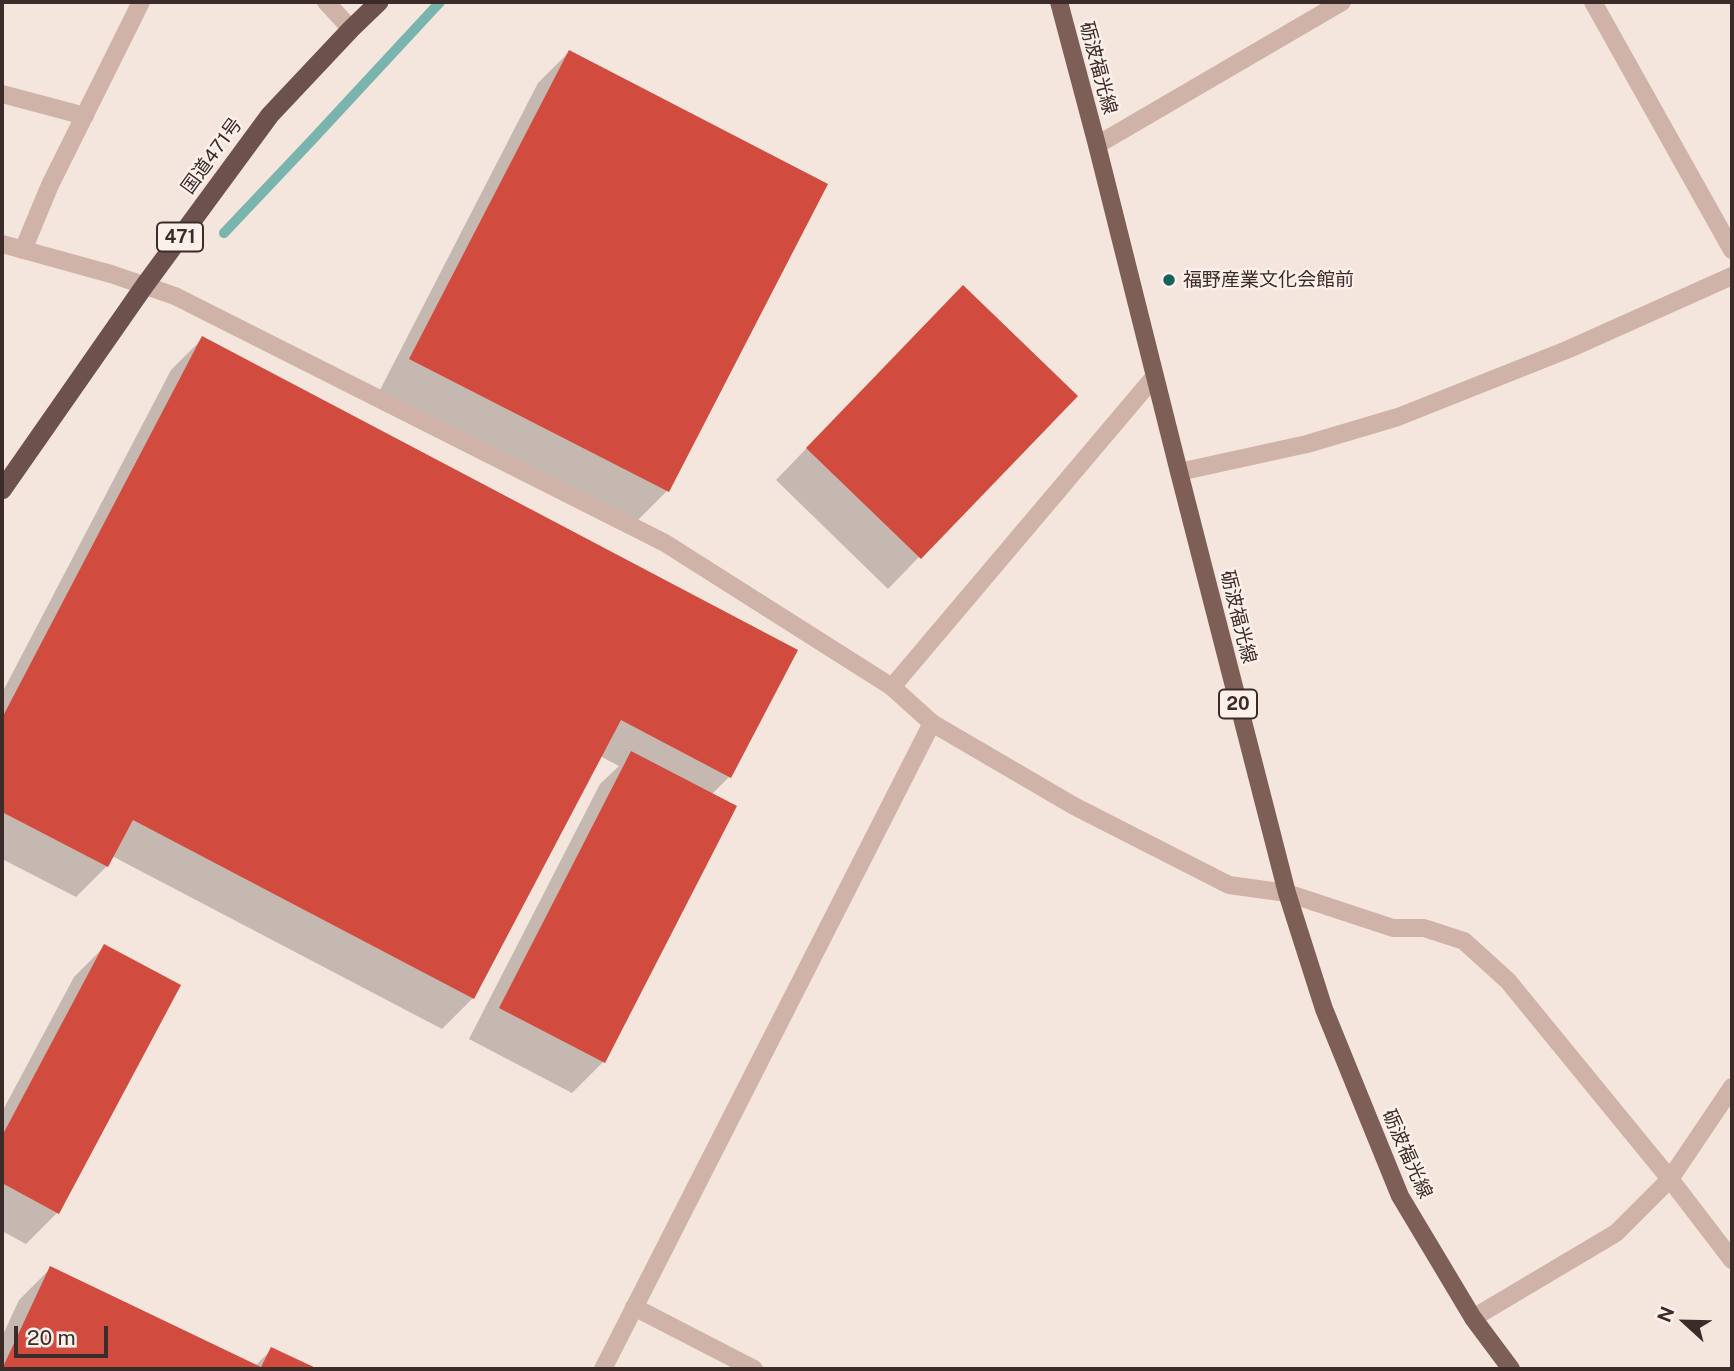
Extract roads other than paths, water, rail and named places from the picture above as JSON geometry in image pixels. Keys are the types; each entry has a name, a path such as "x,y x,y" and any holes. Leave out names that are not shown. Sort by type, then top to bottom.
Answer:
{"highway":[{"name":"国道471号","path":"2,490 145,285 270,115 379,2"}],"main road":[{"name":"砺波福光線","path":"1059,2 1287,893 1324,1009 1400,1196 1473,1318 1511,1369"}],"street":[{"path":"23,250 50,185 141,2"},
{"path":"326,2 351,29"},
{"path":"1097,145 1342,2"},
{"path":"1594,2 1732,250"},
{"path":"2,94 85,116"},
{"path":"2,244 145,285 187,302 666,542 891,687 932,723 1073,806 1229,886 1287,893 1393,928 1424,928 1464,941 1508,981 1671,1179 1732,1260"},
{"path":"1179,472 1307,444 1398,417 1569,349 1732,276"},
{"path":"891,687 1155,376"},
{"path":"603,1369 932,723"},
{"path":"1473,1318 1616,1233 1671,1179 1732,1087"},
{"path":"634,1307 754,1369"}],"waterway":[{"path":"224,233 440,2"}],"place":[{"name":"福野産業文化会館前","path":"1169,280"}]}
